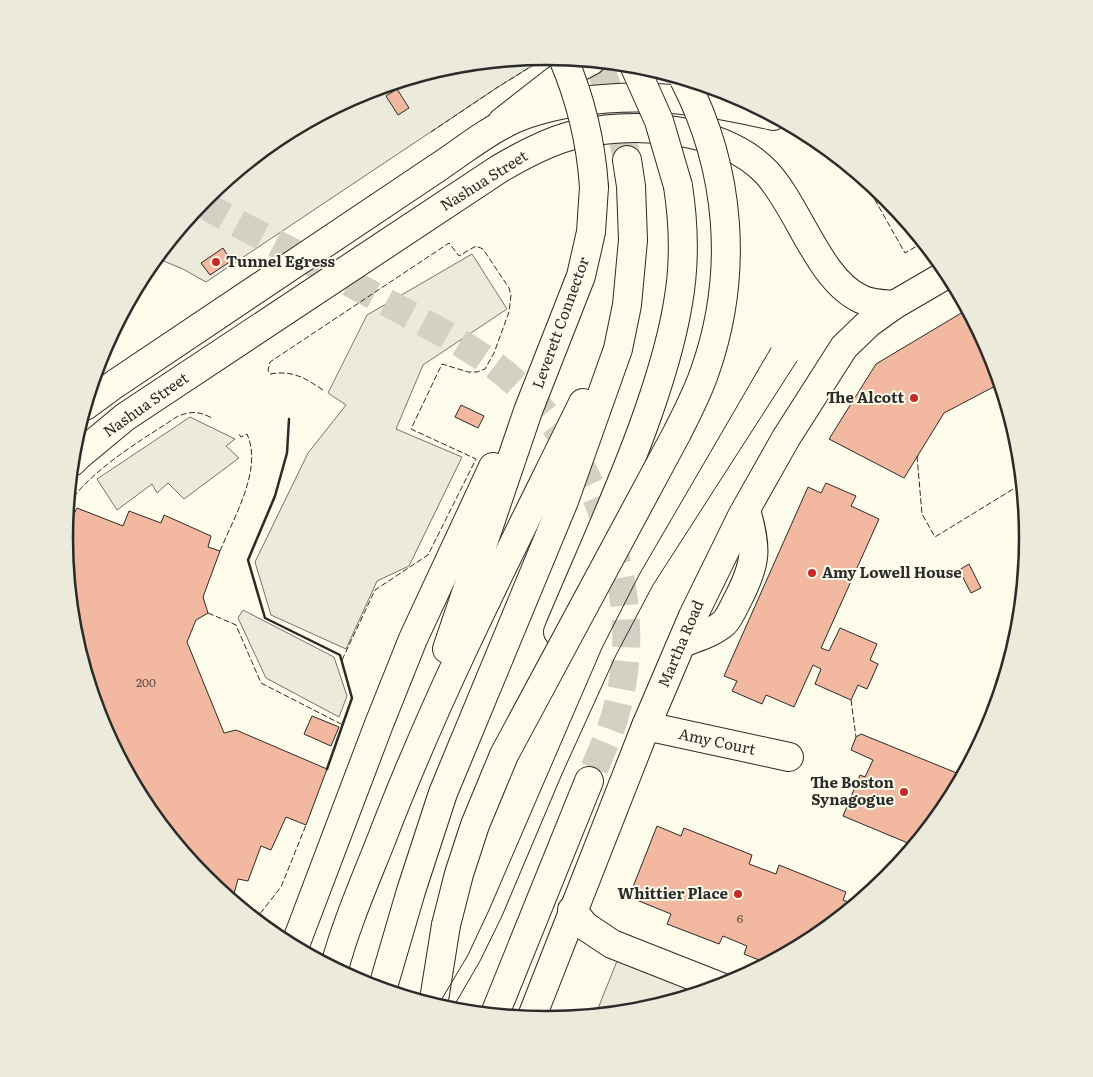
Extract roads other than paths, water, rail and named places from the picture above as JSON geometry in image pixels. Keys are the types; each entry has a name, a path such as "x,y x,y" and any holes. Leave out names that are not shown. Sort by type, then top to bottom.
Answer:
{"main road":[{"name":"Leverett Connector","path":"528,411 581,276 591,232 594,187 587,130 579,100 566,66"},
{"path":"483,137 552,83 581,66"},
{"path":"450,919 474,838 491,792 628,467 656,389 674,323 681,283 683,245 678,186 659,121 638,74"},
{"path":"435,999 459,874 475,825 504,755 677,434 699,386 714,342 725,281 726,240 724,211 711,145 702,116 688,87"},
{"path":"94,399 503,124 553,106 640,97 686,99 742,108"},
{"name":"Nashua Street","path":"81,454 125,417 498,170 540,147 573,135 609,130 683,132 706,138 739,151 756,163 778,186 823,262 840,285 854,296 867,301 894,305"},
{"path":"384,983 443,793 548,541 618,349 624,321 632,252 633,210 628,160"},
{"path":"336,962 343,939 391,814 450,676 607,352 622,306 632,252"},
{"name":"Martha Road","path":"534,1012 572,910 646,726 710,580 746,510 786,438 838,356 859,331 894,305 941,277"},
{"path":"391,814 528,411"},
{"path":"296,939 375,733 414,639 493,466 528,411"},
{"name":"Amy Court","path":"646,726 789,757"},
{"path":"497,1009 589,781"},
{"path":"572,910 585,926 612,944 710,983"},
{"path":"398,988 400,943 404,916"}],"tunnel":[{"path":"601,68 618,117 627,160"},
{"path":"209,207 457,341 511,379 528,395 559,431 583,471 603,514 616,559 625,606 626,652 624,675 613,722 589,781"}],"tram line":[{"path":"441,1000 468,955 489,910 602,648 639,575 771,348"},
{"path":"455,1003 480,961 502,916 562,774 616,655 653,585 797,361"}],"place":[{"name":"Tunnel Egress","path":"216,262"},
{"name":"The Alcott","path":"914,398"},
{"name":"Amy Lowell House","path":"812,573"},
{"name":"The Boston Synagogue","path":"904,792"},
{"name":"Whittier Place","path":"738,894"}]}
